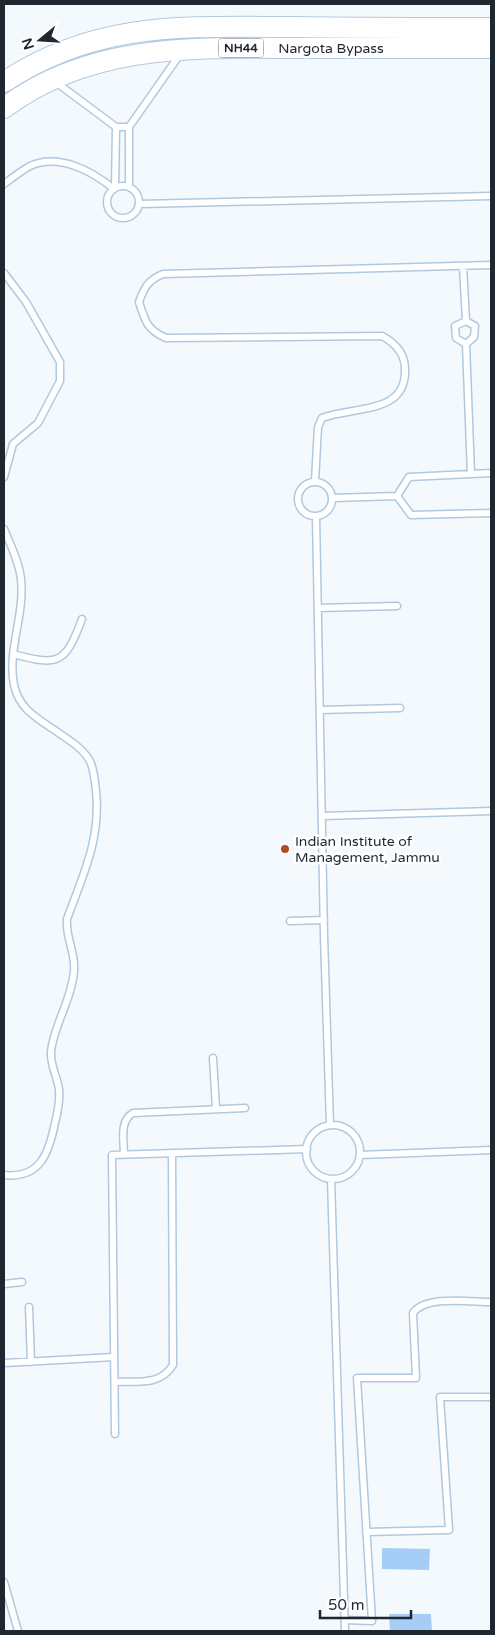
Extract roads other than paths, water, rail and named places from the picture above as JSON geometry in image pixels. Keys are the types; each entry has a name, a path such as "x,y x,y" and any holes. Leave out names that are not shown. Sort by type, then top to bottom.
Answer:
{"highway":[{"name":"Nargota Bypass","path":"4,82 59,52 86,42 138,31 245,27 491,28"},
{"name":"Nargota Bypass","path":"4,108 52,79 116,57 184,49 491,48"}],"lane":[{"path":"116,127 114,188 107,200 108,207 112,214 118,217 132,216 140,204 139,196 129,186 129,127 184,49"},
{"path":"52,79 116,127 129,127"},
{"path":"4,184 39,163 58,162 76,166 100,178 114,188 129,186"},
{"path":"140,204 491,196"},
{"path":"315,481 318,428 322,418 336,413 379,406 402,391 406,380 405,364 401,352 392,341 382,336 166,338 154,333 144,320 139,302 152,278 163,274 491,265"},
{"path":"463,266 466,321"},
{"path":"4,273 26,302 60,362 62,371 60,380 38,423 13,444 4,477"},
{"path":"466,321 455,326 456,338 466,344"},
{"path":"466,321 475,326 474,337 466,344"},
{"path":"466,344 471,474"},
{"path":"397,496 409,477 491,473"},
{"path":"315,481 327,486 333,498 328,511 316,517 303,512 298,500 302,487 315,481"},
{"path":"333,498 397,496"},
{"path":"397,496 411,516 491,513"},
{"path":"316,517 330,1125"},
{"path":"4,529 17,561 22,581 13,654 14,685 23,707 81,750 90,761 95,776 98,812 94,843 67,919 66,926 75,961 71,992 51,1049 59,1095 49,1149 44,1158 26,1173 16,1176 4,1175"},
{"path":"318,608 397,606"},
{"path":"13,654 44,662 64,655 73,642 82,619"},
{"path":"320,710 400,708"},
{"path":"322,816 491,811"},
{"path":"290,921 324,920"},
{"path":"213,1058 216,1109"},
{"path":"124,1155 124,1124 127,1116 133,1113 246,1108"},
{"path":"330,1125 343,1127 354,1135 358,1141 360,1154 355,1168 350,1173 331,1179 318,1174 313,1169 309,1163 307,1149 316,1131 330,1125"},
{"path":"115,1434 112,1155 307,1149"},
{"path":"360,1154 491,1150"},
{"path":"115,1382 159,1379 167,1374 173,1365 172,1154"},
{"path":"331,1179 345,1631"},
{"path":"4,1284 22,1282"},
{"path":"345,1620 372,1621 357,1378 416,1378 413,1313 423,1304 433,1302 491,1302"},
{"path":"29,1307 31,1362"},
{"path":"4,1363 114,1357"},
{"path":"366,1532 449,1530 440,1397 491,1397"},
{"path":"4,1582 18,1631"}],"place":[{"name":"Indian Institute of Management, Jammu","path":"285,849"}]}
